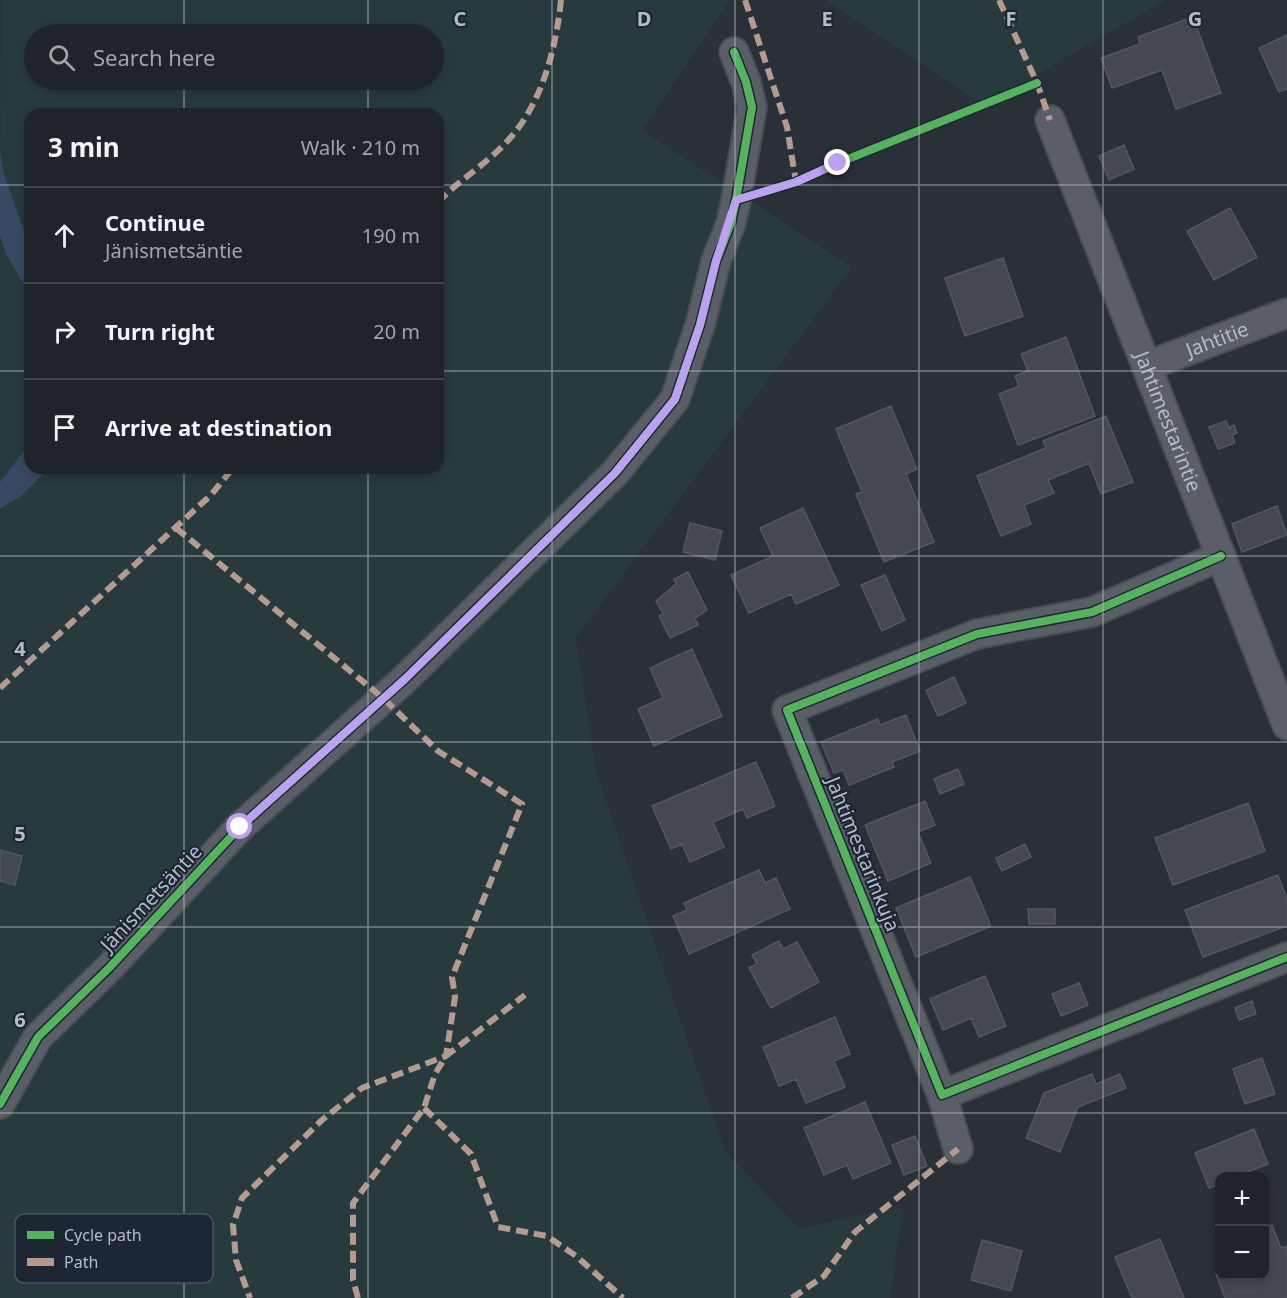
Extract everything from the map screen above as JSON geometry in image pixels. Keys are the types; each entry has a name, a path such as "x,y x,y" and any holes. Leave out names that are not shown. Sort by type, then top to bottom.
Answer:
{"street":[{"name":"Jänismetsäntie","path":"0,1104 38,1037 109,968 240,827 405,679 615,473 675,399 700,325 716,261 736,200 752,107 746,82 734,52"},
{"name":"Jahtimestarintie","path":"1050,120 1287,725"},
{"name":"Jahtitie","path":"1147,366 1287,313"},
{"name":"Jahtimestarinkuja","path":"942,1095 787,710 977,634 1092,612 1221,556"},
{"path":"958,1149 942,1095 1287,957"}],"green space":[{"path":"1,0 730,0 642,130 852,267 576,638 596,771 725,1151 800,1229 903,1205 890,1298 0,1298 0,509 21,496 41,474 444,474 444,108 24,108 24,230 4,175 0,150"},
{"path":"825,0 1166,0 984,105"},
{"path":"0,236 6,254 24,285 24,451 0,482"}],"water":[{"path":"0,150 4,175 24,230 24,285 6,254 0,236"},
{"path":"24,451 24,474 43,474 21,496 0,509 0,482"}],"building":[{"path":"1193,17 1221,93 1176,109 1162,70 1112,88 1101,58 1140,44 1138,37"},
{"path":"1287,35 1287,89 1279,92 1259,48"},
{"path":"1124,145 1134,169 1109,180 1099,156"},
{"path":"1230,208 1257,257 1214,280 1187,231"},
{"path":"1003,258 1023,316 965,336 945,278"},
{"path":"1066,337 1095,416 1018,445 999,394 1019,386 1015,376 1028,371 1021,354"},
{"path":"891,406 917,469 906,474 934,542 884,562 856,494 862,492 836,429"},
{"path":"1106,416 1133,482 1101,494 1089,463 1048,480 1054,493 1024,505 1031,524 1001,536 977,476 1046,448 1043,441"},
{"path":"1226,421 1229,428 1234,425 1237,433 1232,435 1235,443 1218,449 1209,427"},
{"path":"1277,506 1287,535 1242,552 1232,524"},
{"path":"803,508 839,585 796,604 791,594 749,613 731,575 773,556 760,528"},
{"path":"690,523 722,531 715,560 683,552"},
{"path":"688,572 707,610 695,618 698,625 670,638 659,616 663,614 656,601 676,584 674,579"},
{"path":"885,575 905,620 882,631 861,585"},
{"path":"692,649 722,716 654,746 638,709 663,698 650,668"},
{"path":"954,677 966,703 938,716 926,690"},
{"path":"906,715 920,751 892,762 894,767 849,785 843,770 834,773 821,742 878,719 880,725"},
{"path":"756,762 775,806 747,818 743,809 713,822 724,847 690,862 682,844 671,849 652,806"},
{"path":"958,769 964,784 940,794 934,779"},
{"path":"925,801 935,825 918,832 931,863 888,881 865,825"},
{"path":"1248,803 1265,851 1173,885 1155,838"},
{"path":"1025,844 1031,857 1002,871 996,858"},
{"path":"0,850 22,856 15,885 0,881"},
{"path":"759,870 765,883 776,878 790,909 689,954 673,916 687,910 684,903"},
{"path":"1278,875 1287,900 1287,926 1203,957 1185,910"},
{"path":"970,877 991,926 916,957 896,908"},
{"path":"1028,909 1055,909 1055,924 1029,924"},
{"path":"779,941 783,949 797,942 819,982 771,1008 749,968 757,964 752,955"},
{"path":"985,976 1006,1026 979,1037 971,1018 943,1030 930,999"},
{"path":"1079,983 1088,1005 1061,1016 1052,994"},
{"path":"1252,1001 1256,1014 1239,1020 1235,1008"},
{"path":"835,1017 850,1054 834,1061 845,1087 806,1103 796,1079 779,1086 763,1047"},
{"path":"1262,1058 1275,1094 1245,1104 1233,1069"},
{"path":"1092,1074 1096,1084 1120,1074 1126,1088 1078,1107 1060,1152 1026,1138 1044,1093"},
{"path":"865,1102 891,1163 853,1179 847,1165 824,1175 804,1128"},
{"path":"1254,1129 1268,1164 1247,1172 1215,1172 1215,1186 1209,1188 1195,1153"},
{"path":"915,1136 927,1166 904,1175 892,1145"},
{"path":"1272,1225 1281,1248 1287,1246 1287,1298 1225,1298 1218,1280 1269,1280 1269,1226"},
{"path":"1160,1239 1184,1298 1132,1298 1115,1257"},
{"path":"982,1240 1022,1251 1011,1291 971,1280"}],"marked path":[{"path":"444,197 511,137 532,107 551,55 561,0"},
{"path":"745,0 787,127 796,182"},
{"path":"999,0 1037,83 1050,120"},
{"path":"0,688 211,495 228,474"},
{"path":"176,528 383,698 438,751 522,804 452,977 455,997 446,1056 362,1088 322,1120 242,1198 233,1225 236,1260 250,1298"},
{"path":"358,1298 353,1280 353,1203 424,1108 435,1074 446,1056 525,995"},
{"path":"424,1108 471,1154 498,1227 547,1236 576,1256 623,1298"},
{"path":"792,1298 824,1276 855,1232 958,1149"}],"cycle path":[{"path":"0,1104 38,1037 109,968 240,827 405,679 615,473 675,399 700,325 716,261 731,223 752,107 746,82 734,52"},
{"path":"736,200 796,182 1037,83"},
{"path":"1221,556 1092,612 977,634 787,710 942,1095 1287,957"}],"route":[{"path":"240,827 405,679 615,473 675,399 700,325 716,261 731,223 736,200 796,182 838,163"}]}
